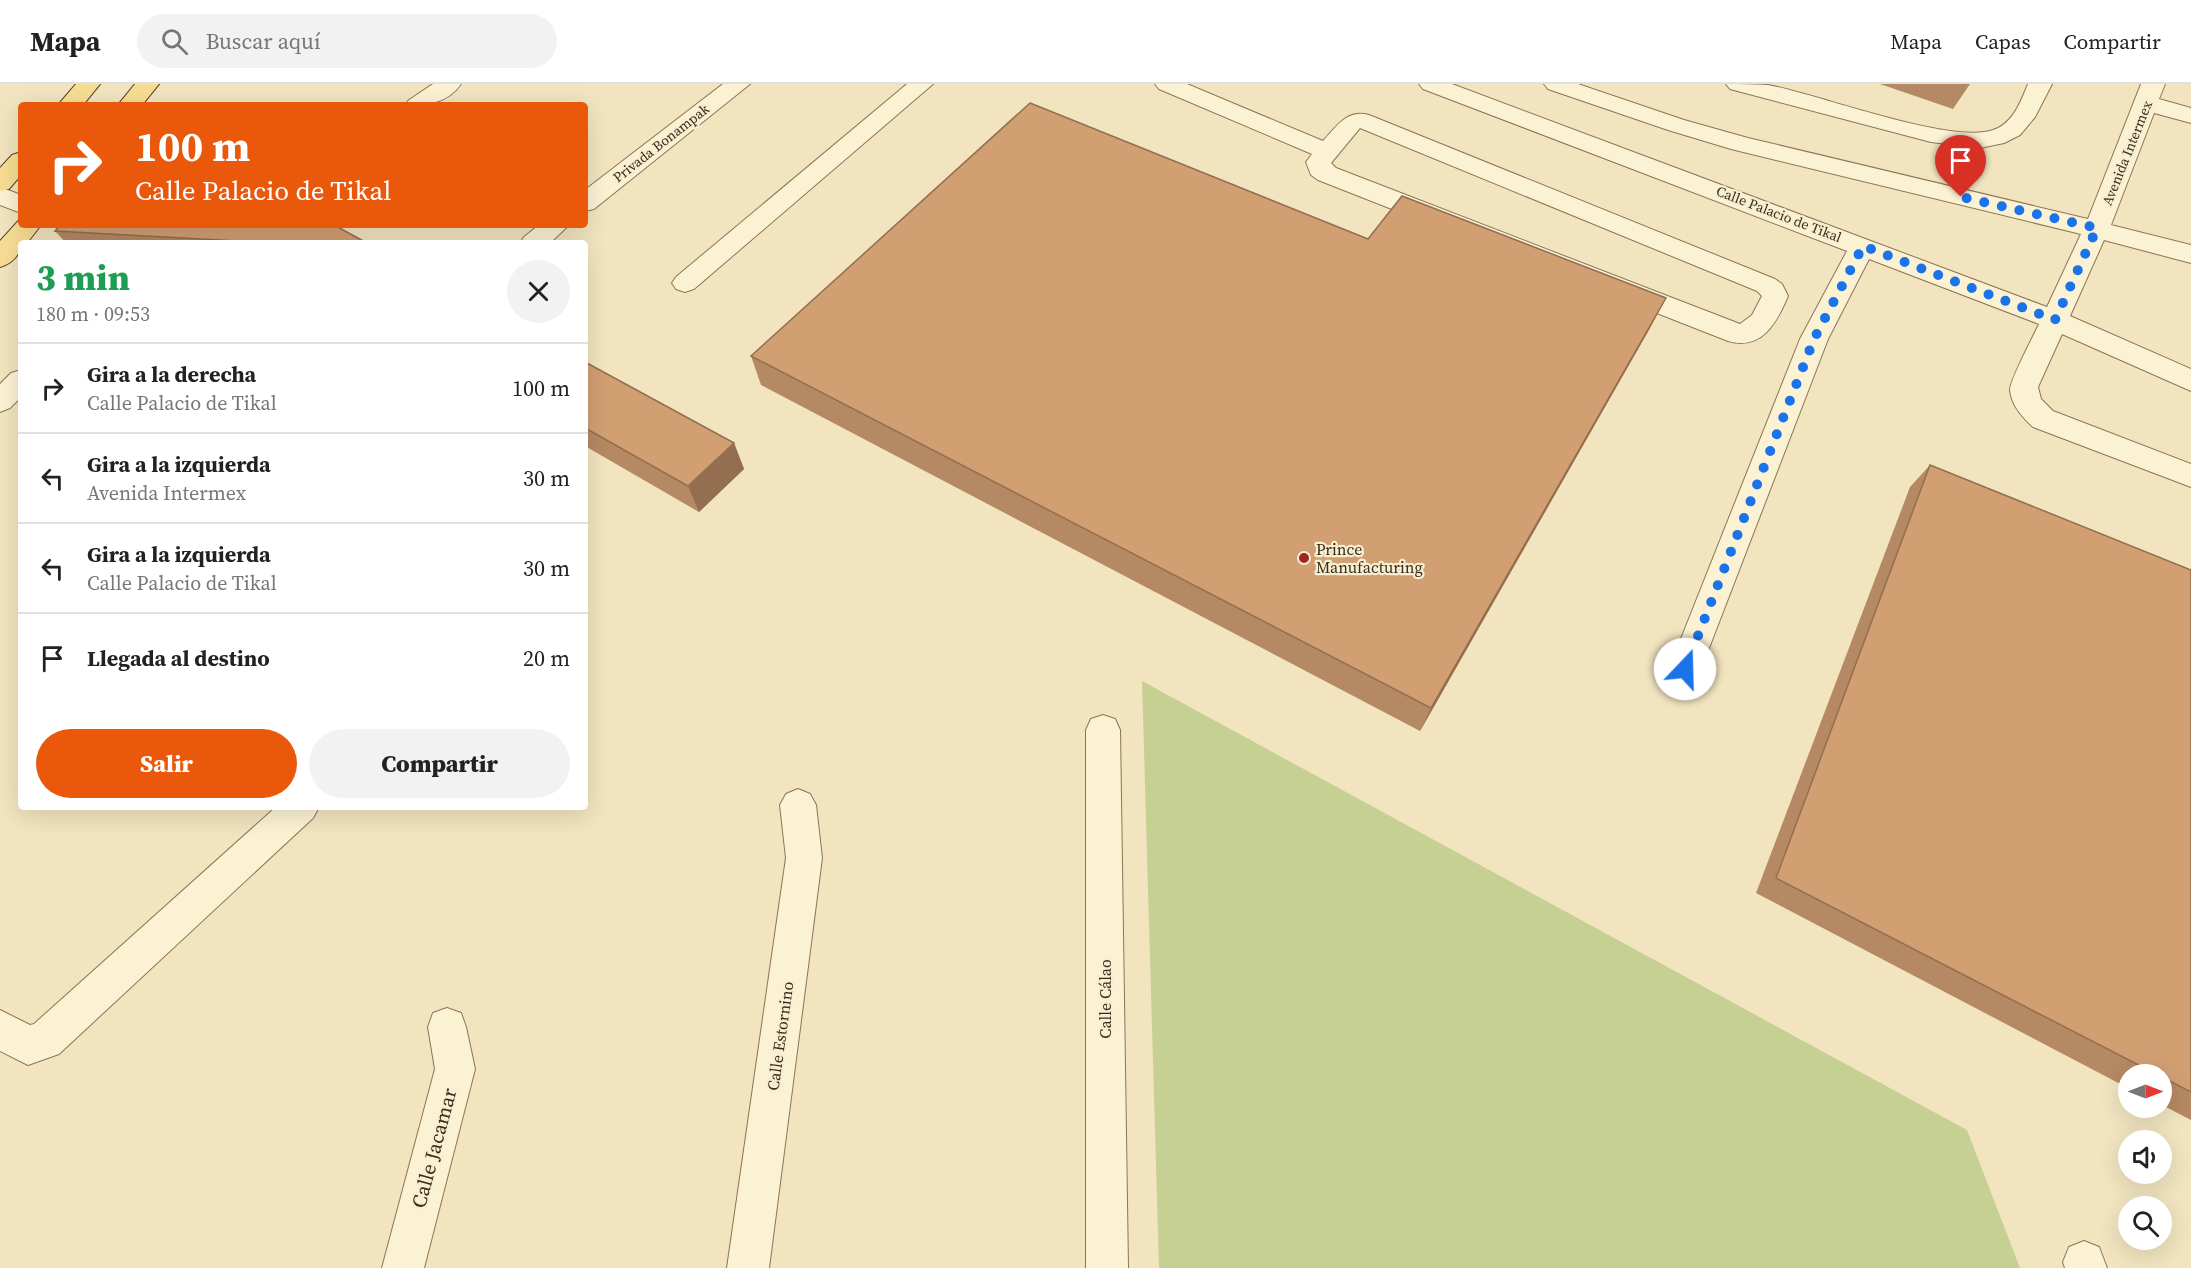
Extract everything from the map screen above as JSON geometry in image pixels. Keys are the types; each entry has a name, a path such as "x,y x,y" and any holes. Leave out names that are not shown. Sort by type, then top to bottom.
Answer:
{"main road":[{"path":"73,102 88,84"},
{"path":"132,102 147,84"},
{"path":"0,183 18,163"},
{"path":"0,258 25,228"}],"street":[{"path":"422,102 449,84"},
{"name":"Privada Bonampak","path":"588,200 738,84"},
{"path":"685,283 921,84"},
{"path":"1167,84 1327,151"},
{"name":"Calle Palacio de Tikal","path":"1431,84 2055,320 2191,381"},
{"path":"1738,84 1928,134 1971,140 1995,138 2017,126 2040,84"},
{"path":"1566,86 1676,124 1799,158 2097,228 2191,254"},
{"path":"2150,94 2191,116"},
{"name":"Avenida Intermex","path":"2150,94 2097,228 2024,387 2025,398 2031,409 2043,419 2191,476"},
{"path":"1368,121 1766,285 1773,290 1775,296 1754,331 1748,334 1738,334 1328,174 1320,169 1318,162 1327,151 1353,122 1368,121"},
{"path":"0,195 18,204"},
{"path":"537,240 552,228"},
{"path":"1685,669 1814,339 1863,246"},
{"path":"0,401 18,383"},
{"name":"Calle Cálao","path":"1103,730 1107,1268"},
{"name":"Calle Estornino","path":"748,1268 804,858 798,805"},
{"path":"0,1029 28,1045 45,1040 298,810"},
{"name":"Calle Jacamar","path":"403,1268 454,1069 447,1027"}],"green space":[{"path":"1142,681 1967,1130 2020,1268 1159,1268"}],"building":[{"name":"Prince Manufacturing","path":"1030,103 1368,239 1402,196 1666,298 1431,708 751,356"},
{"path":"58,228 340,228 362,240 219,240 55,231"},
{"path":"588,364 734,443 688,486 588,430"},
{"path":"1930,465 2191,570 2191,1092 2172,1082 2172,1064 2137,1064 1776,878"}],"place":[{"name":"Prince Manufacturing","path":"1304,558"}],"route":[{"path":"1685,669 1814,339 1863,246 2055,320 2097,228 1961,197"}]}
